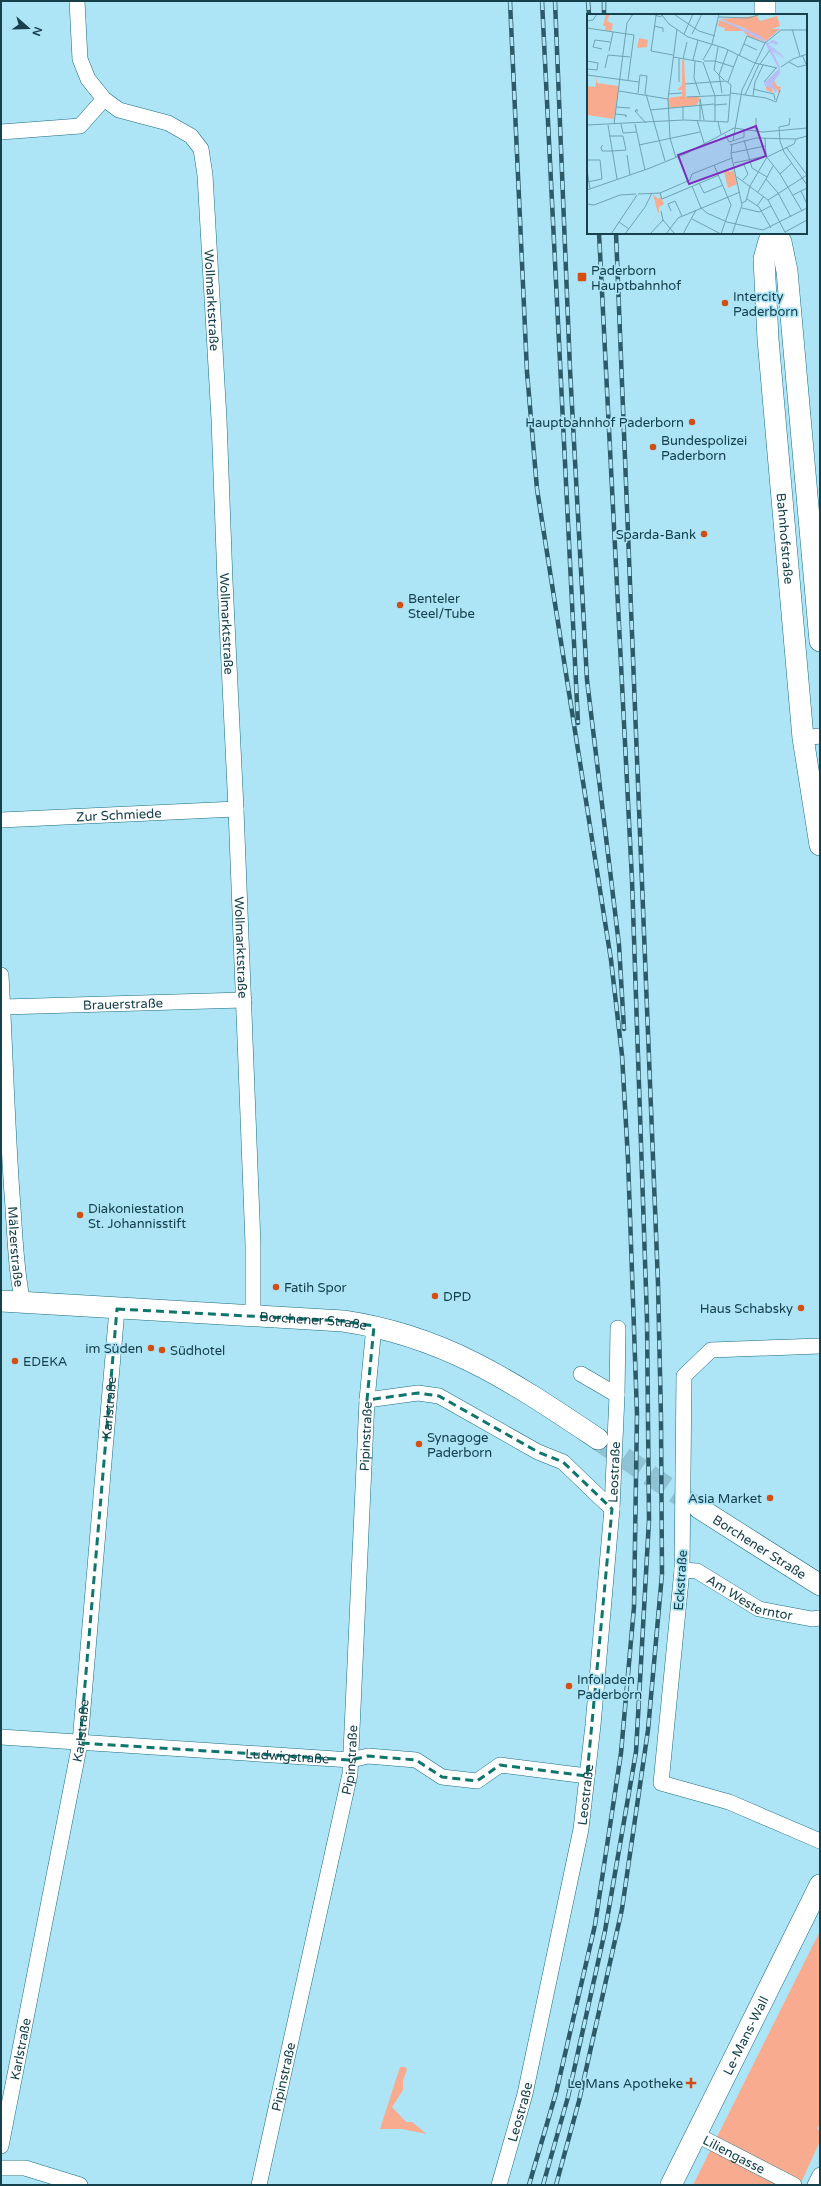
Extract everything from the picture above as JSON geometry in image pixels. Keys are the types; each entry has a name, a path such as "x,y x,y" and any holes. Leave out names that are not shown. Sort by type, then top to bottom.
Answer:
{"main road":[{"path":"764,1 765,14"},
{"name":"Bahnhofstraße","path":"774,234 765,251 764,272 812,737 820,845"},
{"name":"Bahnhofstraße","path":"776,234 781,242 787,271 820,641"},
{"name":"Borchener Straße","path":"1,1301 117,1309 343,1321 374,1326 423,1340 464,1357 525,1391 598,1440"},
{"name":"Borchener Straße","path":"699,1508 820,1585"},
{"name":"Le-Mans-Wall","path":"671,2185 695,2134 764,2001 820,1885"}],"street":[{"name":"Wollmarktstraße","path":"77,1 80,59 88,79 104,99 119,110 168,123 191,136 202,150 205,175 219,419 244,1000 253,1244 253,1316"},
{"path":"1,132 80,126 104,99"},
{"name":"Zur Schmiede","path":"1,820 236,809"},
{"name":"Mälzerstraße","path":"1,975 5,1090 19,1286 23,1303"},
{"name":"Brauerstraße","path":"3,1007 244,1000"},
{"name":"Karlstraße","path":"1,2146 80,1743 117,1309"},
{"name":"Pipinstraße","path":"259,2185 349,1781 366,1400 374,1326"},
{"name":"Leostraße","path":"499,2185 528,2079 581,1829 612,1509 617,1395 618,1328"},
{"name":"Eckstraße","path":"820,1346 711,1350 684,1376 682,1570 661,1783 729,1802 820,1841"},
{"path":"581,1374 617,1395"},
{"path":"366,1400 418,1393 439,1396 538,1452 562,1462 612,1509"},
{"name":"Am Westerntor","path":"682,1570 696,1571 759,1609 812,1619 819,1618"},
{"name":"Ludwigstraße","path":"1,1737 351,1760 368,1756 416,1760 442,1777 477,1781 500,1765 587,1776"},
{"name":"Liliengasse","path":"695,2134 794,2185"},
{"path":"1,2168 25,2168 80,2185"},
{"path":"815,2185 820,2175"}],"highlighted area":[{"path":"117,1309 343,1321 374,1326 367,1400 418,1393 439,1396 538,1452 563,1462 612,1509 587,1776 500,1765 477,1781 442,1777 416,1760 368,1756 351,1760 80,1743"}],"shaded area":[{"path":"820,1931 820,2124 817,2129 820,2131 820,2141 800,2185 693,2185"},
{"path":"400,2067 405,2067 407,2069 403,2081 403,2090 392,2107 406,2122 412,2122 427,2134 402,2129 380,2129"}],"tunnel":[{"path":"598,1440 698,1508"}],"railway":[{"path":"510,1 527,372 537,489 611,960 622,1055 628,1159 637,1414 634,1607 621,1753 595,1925 556,2093 529,2185"},
{"path":"542,1 578,723"},
{"path":"555,1 570,369 587,680 619,945 624,1029"},
{"path":"588,1 589,14"},
{"path":"604,1 604,14"},
{"path":"543,2185 568,2097 605,1931 636,1752 649,1520 647,1319 632,880 599,234"},
{"path":"556,2185 579,2101 622,1909 648,1730 662,1574 658,1283 616,234"}],"place":[{"name":"Paderborn Hauptbahnhof","path":"582,277"},
{"name":"Intercity Paderborn","path":"725,303"},
{"name":"Hauptbahnhof Paderborn","path":"692,422"},
{"name":"Bundespolizei Paderborn","path":"653,447"},
{"name":"Sparda-Bank","path":"704,534"},
{"name":"Benteler Steel/Tube","path":"400,605"},
{"name":"Diakoniestation St. Johannisstift","path":"80,1215"},
{"name":"Fatih Spor","path":"276,1287"},
{"name":"DPD","path":"435,1296"},
{"name":"Haus Schabsky","path":"801,1308"},
{"name":"im Süden","path":"151,1348"},
{"name":"Südhotel","path":"162,1350"},
{"name":"EDEKA","path":"15,1361"},
{"name":"Synagoge Paderborn","path":"419,1444"},
{"name":"Asia Market","path":"770,1498"},
{"name":"Infoladen Paderborn","path":"569,1686"},
{"name":"Le Mans Apotheke","path":"691,2083"}]}
